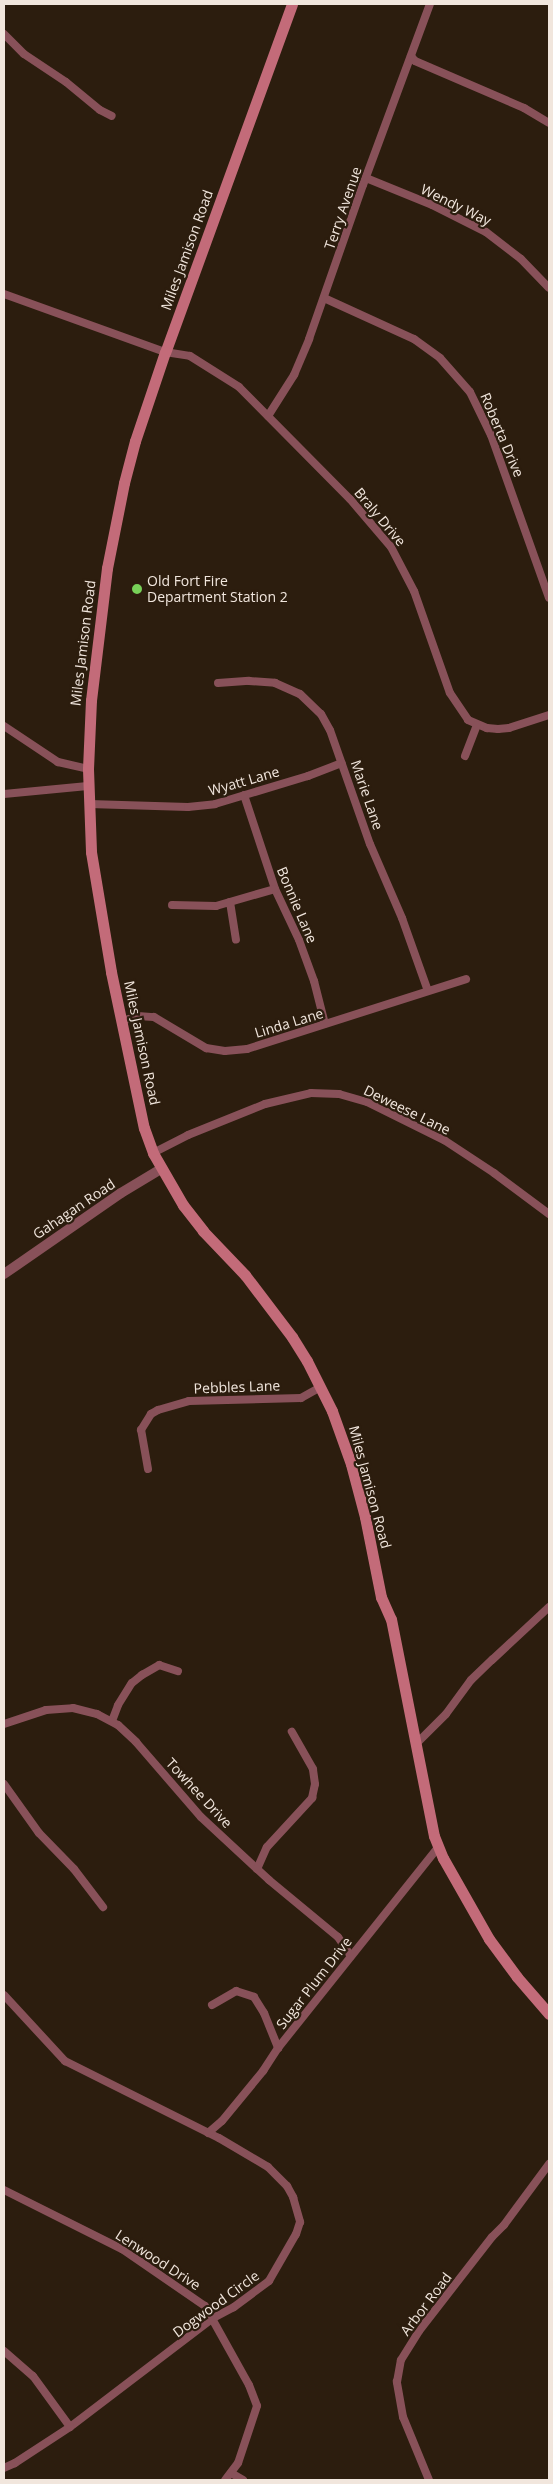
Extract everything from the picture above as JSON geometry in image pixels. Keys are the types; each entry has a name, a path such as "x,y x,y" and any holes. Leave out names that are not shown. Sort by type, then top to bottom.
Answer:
{"main road":[{"name":"Miles Jamison Road","path":"292,4 165,352 135,440 112,538 91,700 88,786 95,879 144,1128 153,1153 174,1192 198,1224 245,1275 277,1315 308,1361 321,1388 340,1430 351,1464 365,1517 381,1597 391,1619 434,1836 489,1939 517,1977 549,2014"}],"street":[{"name":"Terry Avenue","path":"268,416 294,375 324,298 430,4"},
{"path":"4,34 24,54 66,82 100,110 112,116"},
{"path":"411,56 415,61 524,108 549,124"},
{"name":"Wendy Way","path":"366,178 432,204 486,232 521,259 549,288"},
{"name":"Braly Drive","path":"4,294 165,352 184,353 202,362 239,387 350,499 391,547 414,591 455,703 468,720 477,725"},
{"name":"Roberta Drive","path":"324,298 414,339 440,358 470,392 491,435 549,598"},
{"name":"Marie Lane","path":"218,683 266,681 284,686 300,694 321,714 330,730 370,844 402,918 428,991"},
{"path":"465,756 477,725 487,728 509,728 549,715"},
{"path":"4,726 58,762 88,769"},
{"name":"Wyatt Lane","path":"89,804 188,807 215,804 342,763"},
{"path":"4,794 88,786"},
{"name":"Bonnie Lane","path":"244,795 275,889 299,940 316,989 325,1024"},
{"path":"172,905 211,906 275,889"},
{"path":"230,902 236,940"},
{"name":"Linda Lane","path":"122,1021 138,1016 154,1017 196,1044 225,1051 247,1049 466,979"},
{"name":"Deweese Lane","path":"153,1153 188,1134 265,1104 311,1093 340,1094 367,1102 444,1140 494,1173 549,1214"},
{"name":"Gahagan Road","path":"4,1274 121,1193 161,1169"},
{"name":"Pebbles Lane","path":"148,1469 141,1430 151,1414 158,1410 189,1401 301,1398 321,1388"},
{"path":"416,1744 446,1714 471,1680 549,1607"},
{"path":"112,1721 118,1705 132,1683 142,1675 159,1665 178,1671"},
{"name":"Towhee Drive","path":"4,1724 46,1710 73,1708 97,1714 112,1721 136,1742 201,1817 256,1869 338,1937 351,1956"},
{"path":"256,1869 267,1847 312,1798 315,1784 313,1769 292,1732"},
{"path":"4,1784 39,1833 79,1875 103,1907"},
{"name":"Sugar Plum Drive","path":"208,2133 222,2121 237,2103 278,2048 439,1846"},
{"path":"212,2005 236,1991 254,1997 264,2013 278,2048"},
{"name":"Dogwood Circle","path":"4,1995 65,2061 208,2133 268,2167 279,2177 293,2197 300,2222 296,2234 269,2281 246,2299 213,2318 70,2427 15,2463 4,2468"},
{"name":"Arbor Road","path":"429,2480 411,2439 400,2401 397,2382 401,2360 419,2331 487,2243 504,2225 549,2164"},
{"name":"Lenwood Drive","path":"4,2190 122,2249 205,2306 249,2385 257,2406 238,2463 225,2480"},
{"path":"4,2351 32,2376 70,2427"},
{"path":"231,2472 243,2480"}],"place":[{"name":"Old Fort Fire Department Station 2","path":"137,589"}]}
